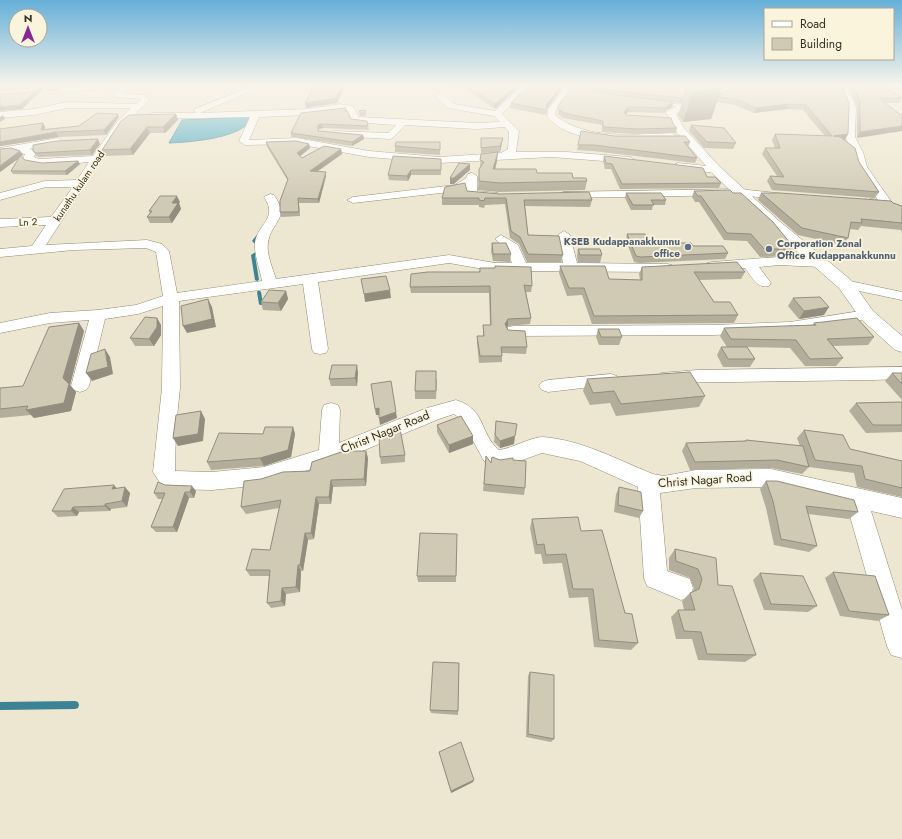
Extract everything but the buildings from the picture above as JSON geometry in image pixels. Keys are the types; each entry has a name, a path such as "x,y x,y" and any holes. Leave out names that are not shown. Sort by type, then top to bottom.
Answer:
{"main road":[{"path":"674,124 687,136 716,170 739,192 845,284 867,315 902,346"}],"street":[{"path":"251,124 244,141 248,143 288,140 394,157 439,160 538,154 593,155 643,162"},
{"path":"331,132 390,136 402,124"},
{"path":"443,124 477,126 505,124"},
{"path":"352,200 458,188 479,168 513,150 514,131 507,124"},
{"path":"560,124 583,134 600,136 687,136"},
{"path":"851,124 850,138 858,152 862,167 887,204"},
{"path":"104,128 119,126"},
{"name":"kunathu kulam road","path":"37,248 119,126"},
{"path":"95,140 110,139"},
{"path":"4,150 68,140"},
{"path":"310,154 323,145"},
{"path":"15,148 20,151 31,152 28,159 38,162 97,159"},
{"path":"665,164 716,170"},
{"path":"472,176 471,194 507,195"},
{"path":"0,197 45,184 81,183"},
{"path":"553,195 739,192 800,198"},
{"path":"270,197 275,204 276,213 270,228 261,240 261,244 270,284"},
{"path":"856,202 902,206"},
{"name":"Ln 2","path":"0,223 56,221"},
{"path":"564,236 571,267"},
{"path":"500,239 513,248 521,267"},
{"name":"Christ Nagar Road","path":"0,253 37,248 126,243 147,244 157,247 162,252 171,298 171,388 166,427 163,472 169,480 179,481 264,476 328,454 434,413 456,407 468,414 478,435 491,455 499,458 542,445 584,454 648,482 664,485 696,479 733,479 758,476 902,508"},
{"path":"0,328 50,318 98,315 138,309 171,298 449,259 495,267 677,268"},
{"path":"701,266 779,261 821,263"},
{"path":"749,263 764,283"},
{"path":"310,279 320,349"},
{"path":"845,284 902,296"},
{"path":"80,386 98,315"},
{"path":"514,331 713,330 790,327 867,315"},
{"path":"648,378 756,374 875,375 902,373"},
{"path":"548,386 626,379"},
{"path":"328,454 331,432 330,410"},
{"path":"648,482 656,578 681,588"},
{"path":"856,498 900,646"}],"water":[{"path":"180,124 247,124 243,128 223,136 188,142 169,143"}],"waterway":[{"path":"257,280 253,255 262,249 254,241 260,233"},
{"path":"259,292 261,304"},
{"path":"0,706 75,705"}],"place":[{"name":"KSEB Kudappanakkunnu office","path":"688,247"},
{"name":"Corporation Zonal Office Kudappanakkunnu","path":"769,249"}]}
